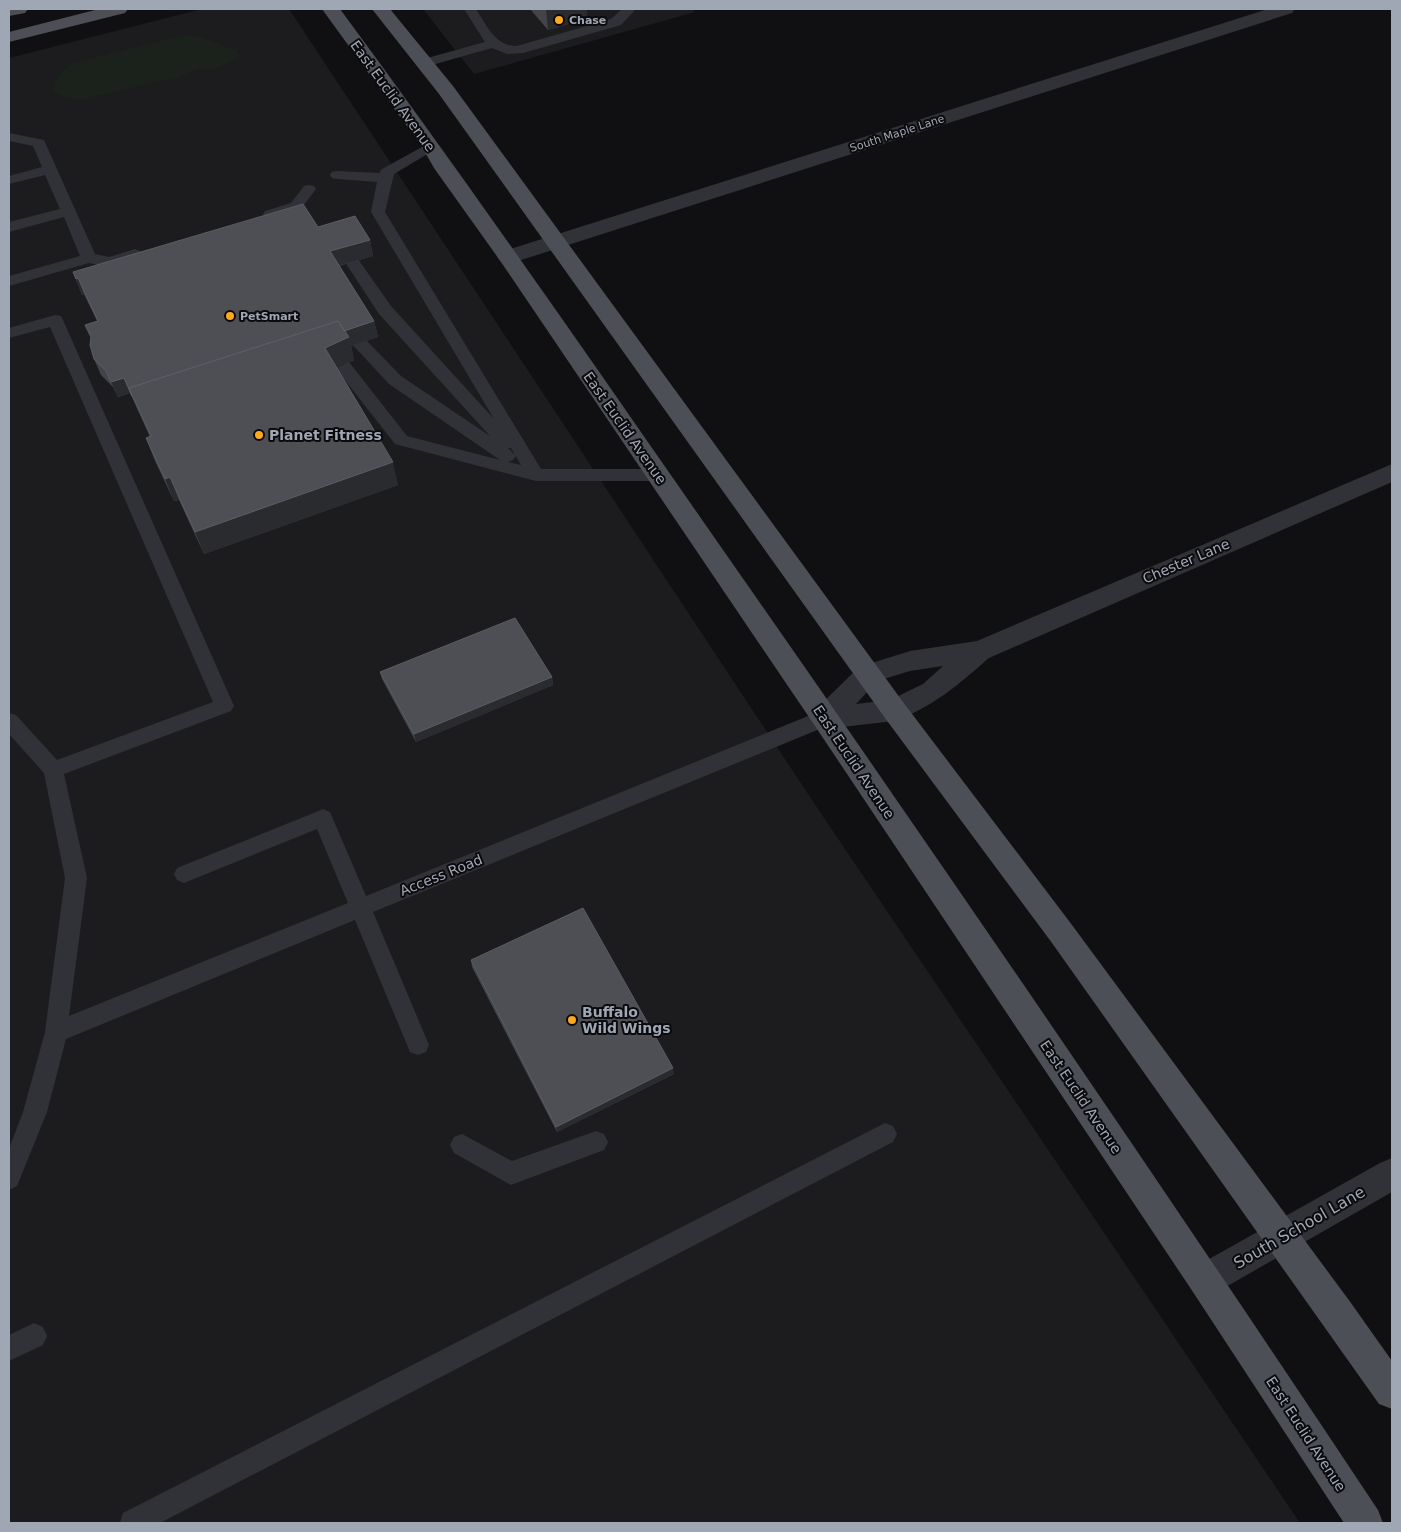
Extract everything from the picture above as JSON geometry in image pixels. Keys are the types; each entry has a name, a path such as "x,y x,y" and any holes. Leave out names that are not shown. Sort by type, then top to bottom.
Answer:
{"main road":[{"path":"9,11 19,9"},
{"path":"9,37 119,9"},
{"name":"East Euclid Avenue","path":"331,9 431,146 444,168 508,257 825,718 1205,1280 1365,1523"},
{"path":"381,9 425,64 557,242 894,710 1062,934 1282,1236 1392,1391"}],"street":[{"name":"South Maple Lane","path":"508,257 1286,9"},
{"name":"Chester Lane","path":"825,718 868,674 910,661 980,651 1392,472"},
{"name":"Chester Lane","path":"825,718 894,710 932,691 980,651"},
{"name":"South School Lane","path":"1205,1280 1392,1174"}],"lane":[{"path":"470,9 496,44 502,49 518,50 616,22 630,9"},
{"path":"425,64 496,44"},
{"path":"9,137 39,143 89,258"},
{"path":"431,146 387,172 378,212 536,475"},
{"path":"9,180 50,169"},
{"path":"337,175 386,178"},
{"path":"258,217 296,206 309,189"},
{"path":"9,228 68,211"},
{"path":"9,281 89,258 109,262 147,250"},
{"path":"353,262 385,310 536,475"},
{"path":"9,333 54,320 224,706 53,770"},
{"path":"359,343 394,380 536,475"},
{"path":"343,366 401,440 536,475 658,475"},
{"name":"Access Road","path":"56,1032 825,718"},
{"path":"9,721 53,770 76,878 56,1032 35,1112 9,1178"},
{"path":"184,874 323,818 359,909 418,1045"},
{"path":"133,1523 885,1134"},
{"path":"462,1145 511,1173 596,1142"},
{"path":"9,1348 34,1336"}],"shaded area":[{"path":"202,9 289,9 814,803 1300,1523 9,1523 9,58"},
{"path":"423,9 692,9 695,12 474,74"},
{"path":"184,35 200,37 235,50 239,54 238,59 214,69 199,69 178,77 83,99 67,98 53,90 57,78 73,63"}],"building":[{"name":"PetSmart","path":"303,204 318,227 355,216 370,240 330,251 374,321 344,331 338,321 129,388 132,396 124,378 111,382 106,371 94,359 90,345 91,337 85,325 98,321 78,278 76,279 73,272"},
{"name":"Planet Fitness","path":"338,321 349,337 325,348 393,462 195,532 170,477 165,479 146,438 151,436 129,388"},
{"path":"515,618 552,677 414,734 380,672"},
{"name":"Buffalo Wild Wings","path":"583,908 673,1068 556,1127 471,960"}],"place":[{"name":"Chase","path":"559,20"},
{"name":"PetSmart","path":"230,316"},
{"name":"Planet Fitness","path":"259,435"},
{"name":"Buffalo Wild Wings","path":"572,1020"}]}
